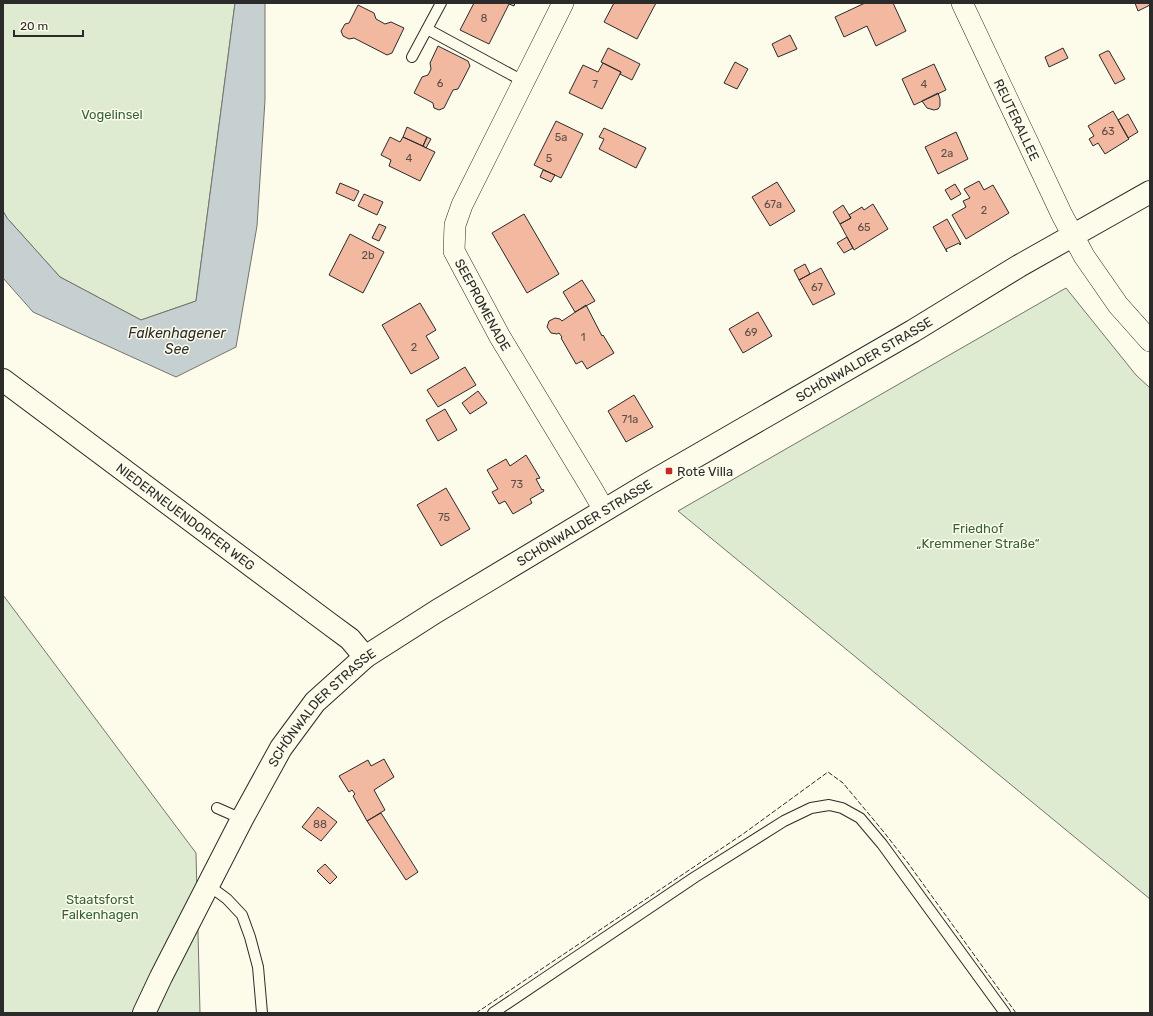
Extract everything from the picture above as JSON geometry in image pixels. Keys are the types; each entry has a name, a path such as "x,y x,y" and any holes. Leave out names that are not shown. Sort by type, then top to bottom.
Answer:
{"main road":[{"name":"SCHÖNWALDER STRASSE","path":"144,1013 242,818 281,748 315,702 365,657 437,611 604,510 913,330 1019,266 1150,192"},
{"name":"NIEDERNEUENDORFER WEG","path":"3,380 332,624 350,640 365,657"}],"street":[{"name":"SEEPROMENADE","path":"562,3 462,204 455,226 454,251 500,337 604,510"},
{"name":"REUTERALLEE","path":"962,3 1084,256 1118,305 1150,341"}],"lane":[{"path":"412,57 441,3"},
{"path":"427,29 523,81"},
{"path":"493,1013 695,877 784,821 811,808 829,805 842,808 860,818 882,844 1006,1013"},
{"path":"217,808 242,818"},
{"path":"208,885 227,899 242,915 258,967 262,1013"}],"green space":[{"name":"Vogelinsel","path":"3,3 235,3 196,301 141,320 60,277 7,218 3,211"},
{"name":"Friedhof „Kremmener Straße“","path":"1066,288 1136,375 1150,388 1150,899 678,511"},
{"name":"Staatsforst Falkenhagen","path":"3,595 196,853 200,1013 3,1013"}],"water":[{"name":"Falkenhagener See","path":"235,3 265,3 265,100 257,226 236,347 176,377 33,312 3,278 3,211 7,218 60,277 141,320 196,301"}],"building":[{"path":"474,3 515,3 514,6 509,4 489,44 460,30"},
{"path":"614,3 656,3 637,39 604,22"},
{"path":"865,3 893,3 906,31 876,46 867,26 844,37 835,17"},
{"path":"1135,3 1150,3 1150,5 1138,11"},
{"path":"358,5 374,13 376,19 385,24 391,22 404,28 392,53 387,55 354,38 349,39 343,36 341,31 345,24 349,23"},
{"path":"790,35 797,49 778,57 772,44"},
{"path":"438,46 468,61 470,66 458,89 453,90 444,108 439,110 434,108 433,103 414,93 422,77 428,75 431,69 430,63"},
{"path":"608,48 640,64 632,80 620,74 621,72 601,62"},
{"path":"1063,48 1068,58 1049,67 1045,57"},
{"path":"1109,51 1125,79 1115,84 1099,55"},
{"path":"735,62 748,69 737,89 724,83"},
{"path":"603,63 621,72 602,109 569,93 583,65 598,72"},
{"path":"934,64 946,90 914,105 902,79"},
{"path":"938,93 940,106 938,109 934,110 927,108 922,101"},
{"path":"1113,111 1129,139 1105,154 1098,143 1093,146 1089,139 1094,136 1088,126"},
{"path":"1128,114 1138,132 1128,138 1118,120"},
{"path":"556,121 583,134 561,178 534,165"},
{"path":"407,127 427,137 423,146 403,137"},
{"path":"604,128 646,148 636,168 599,149 604,139 599,137"},
{"path":"956,132 968,159 938,174 925,147"},
{"path":"390,137 400,142 403,137 435,152 420,181 389,166 391,160 381,155"},
{"path":"427,137 431,139 426,148 423,146"},
{"path":"543,170 555,175 551,182 540,177"},
{"path":"979,181 984,190 993,185 1009,213 966,239 952,215 966,207 963,201 970,198 964,189"},
{"path":"777,182 795,211 770,226 752,197"},
{"path":"340,183 359,191 354,201 336,193"},
{"path":"955,184 961,194 951,200 945,190"},
{"path":"364,194 383,202 377,215 358,206"},
{"path":"873,204 888,229 854,250 840,224 851,218 849,215 862,207 864,210"},
{"path":"843,205 851,218 840,224 833,212"},
{"path":"524,214 559,274 527,293 492,233"},
{"path":"947,219 961,244 960,245 959,243 946,249 947,252 933,227"},
{"path":"379,224 386,227 379,241 372,238"},
{"path":"350,234 384,252 363,293 329,275"},
{"path":"847,237 853,248 844,253 837,243"},
{"path":"805,264 810,274 799,280 794,270"},
{"path":"821,268 835,294 813,305 799,280"},
{"path":"582,280 595,301 575,312 563,292"},
{"path":"420,303 436,330 426,336 439,358 411,374 382,325"},
{"path":"586,305 602,336 603,335 614,353 587,369 582,361 576,364 559,333 551,333 547,327 549,321 555,318 562,321"},
{"path":"758,312 772,336 743,353 729,329"},
{"path":"465,367 476,385 438,407 427,390"},
{"path":"478,391 487,403 470,414 462,403"},
{"path":"634,395 653,427 626,442 608,411"},
{"path":"445,409 457,430 438,441 426,420"},
{"path":"526,455 540,478 536,479 544,491 530,499 532,503 513,514 505,501 499,504 492,492 498,489 487,470 506,459 510,466"},
{"path":"446,488 470,529 441,546 417,505"},
{"path":"384,759 394,777 374,790 385,810 367,821 353,796 355,794 352,790 349,792 339,776 368,760 371,766"},
{"path":"318,807 337,822 321,841 302,827"},
{"path":"381,813 418,872 406,880 367,821"},
{"path":"325,864 337,877 330,884 317,871"}],"fence":[{"path":"476,1013 743,834 828,772 843,783 908,863 1016,1013"}],"place":[{"name":"Rote Villa","path":"669,471"}]}
